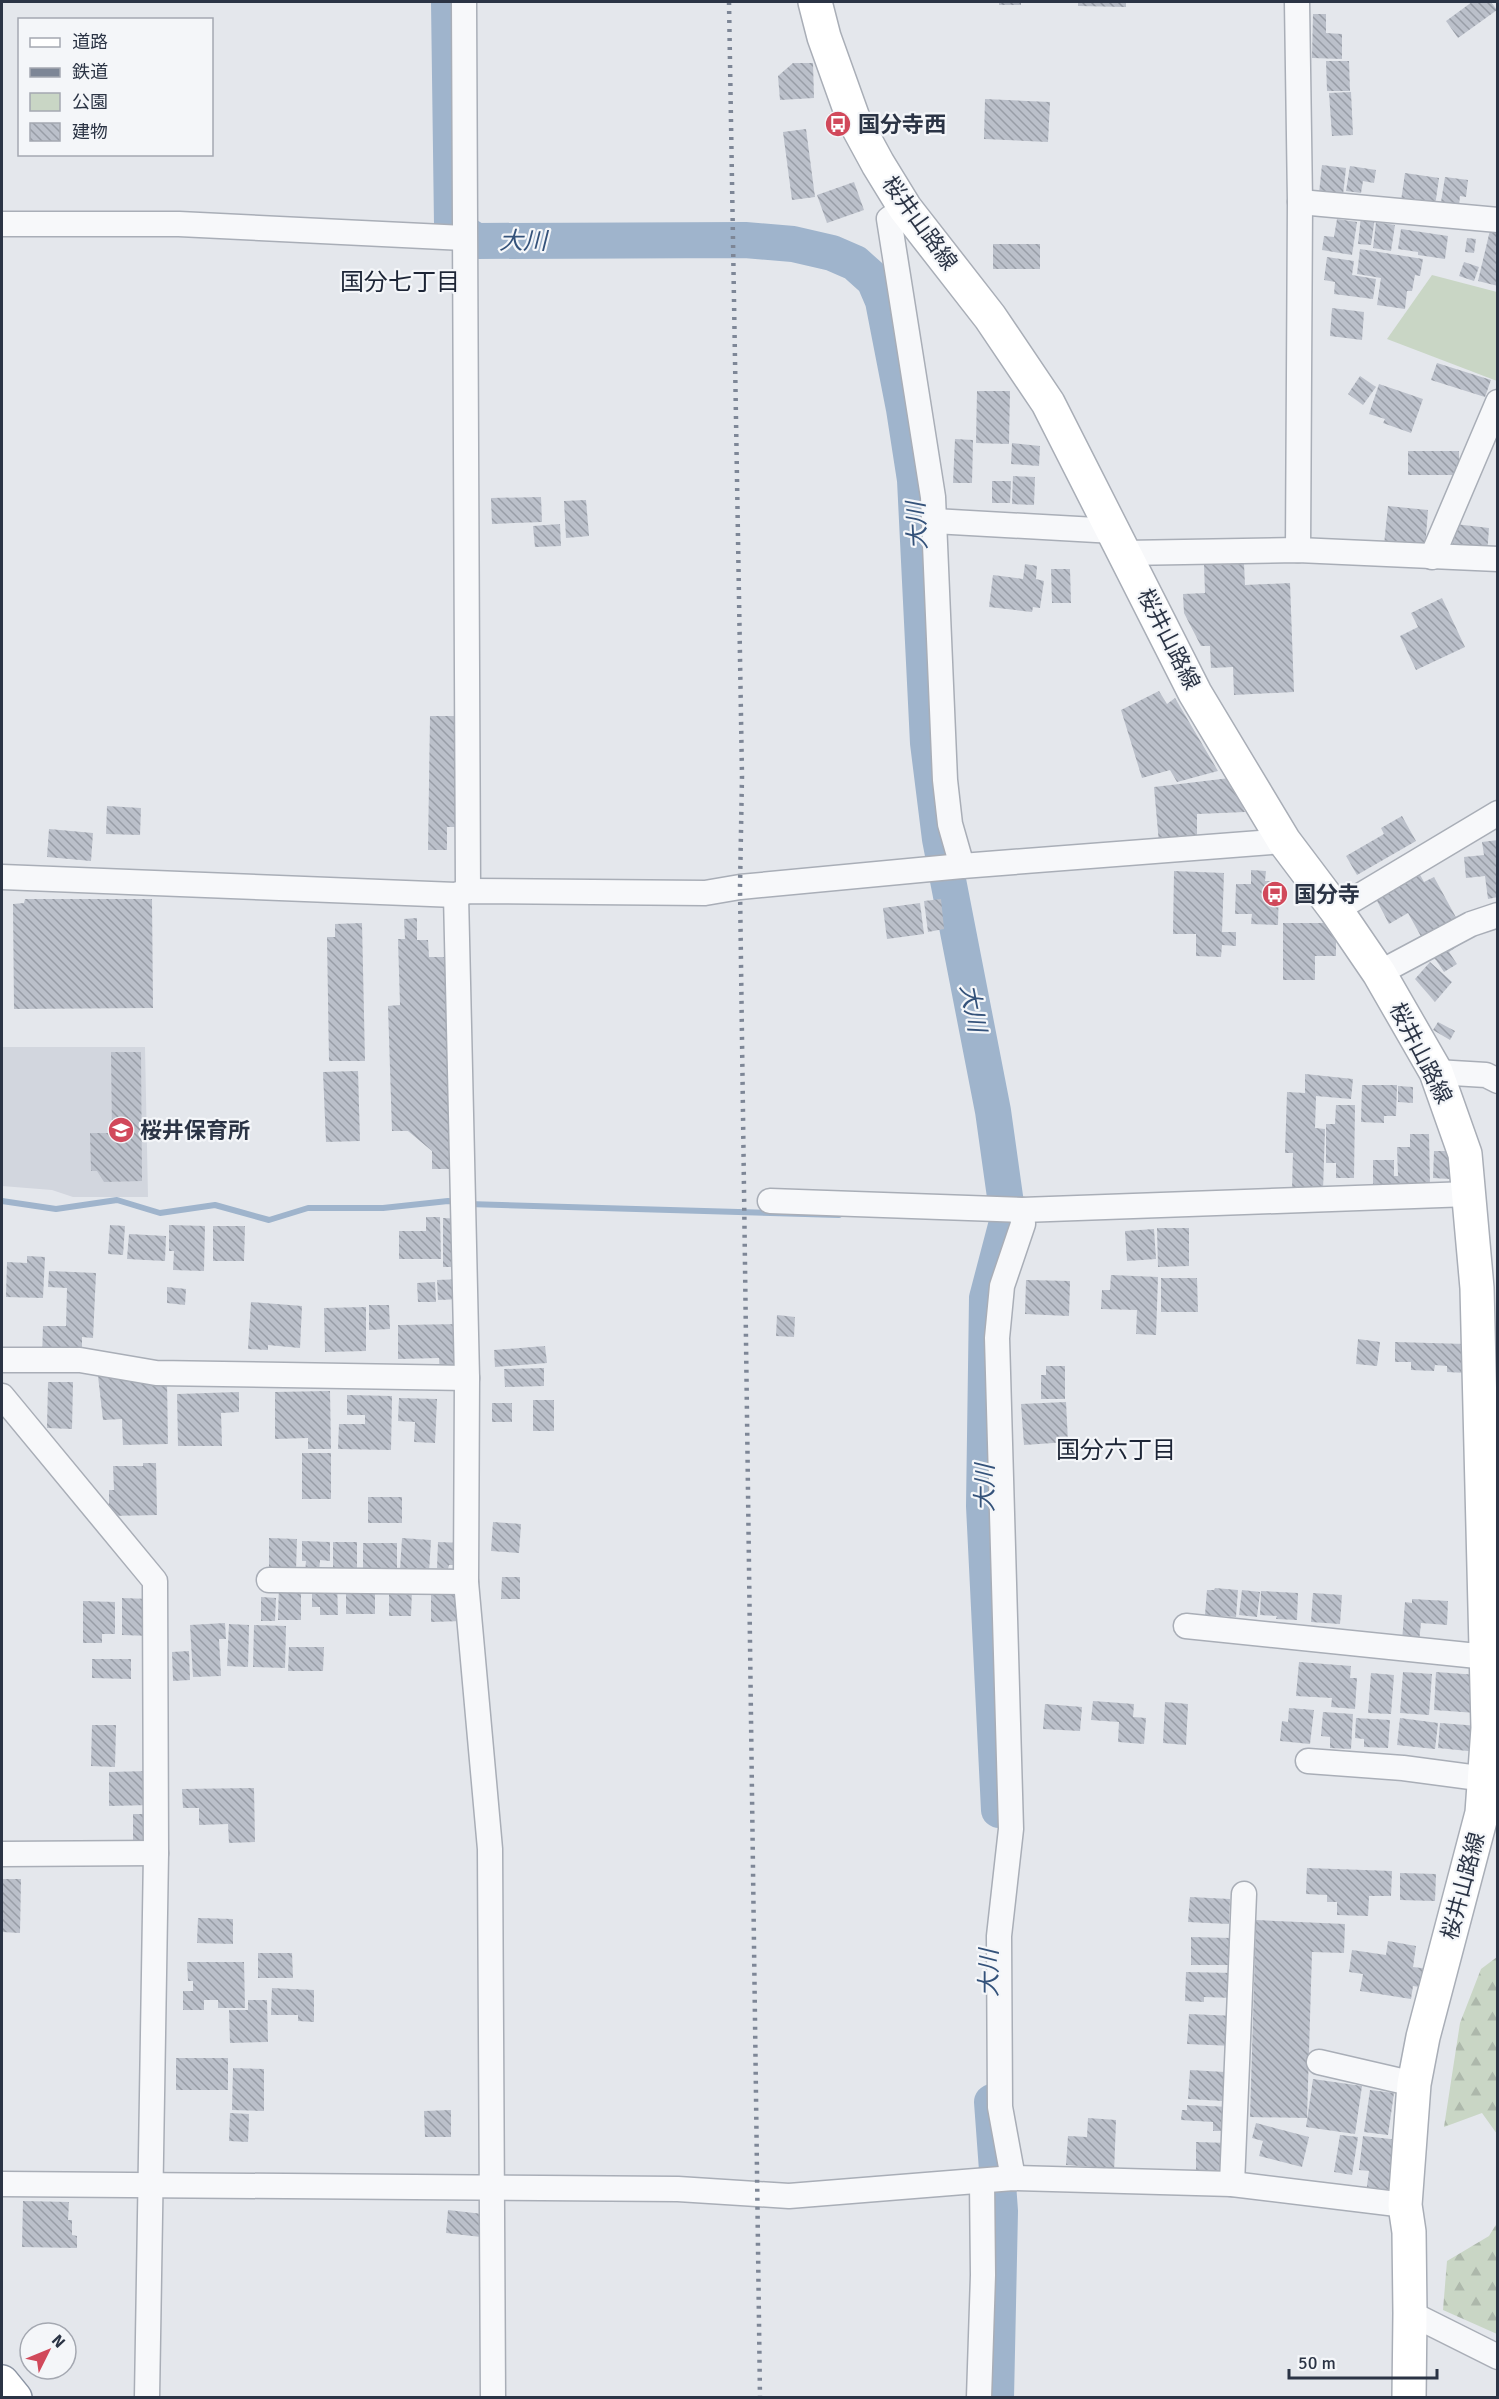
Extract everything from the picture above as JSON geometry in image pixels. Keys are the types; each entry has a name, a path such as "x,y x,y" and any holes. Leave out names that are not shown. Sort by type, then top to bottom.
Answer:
{"main road":[{"name":"桜井山路線","path":"815,2 824,37 853,118 905,208 990,317 1048,403 1195,693 1284,841 1336,910 1379,973 1436,1072 1465,1154 1468,1194 1487,1287 1487,1657 1493,1726 1486,1779 1490,1813 1423,2037 1414,2084 1405,2205 1409,2232 1409,2397"},
{"path":"2,2382 15,2397"}],"street":[{"path":"464,2 462,893 467,1378 466,1582 490,1849 493,2397"},
{"path":"1297,2 1300,202 1298,550"},
{"path":"1300,202 1497,219"},
{"path":"905,208 889,219 933,497 945,780 950,824 962,866"},
{"path":"2,224 179,224 464,238"},
{"path":"1432,557 1497,402"},
{"path":"934,521 1119,542 1497,559"},
{"path":"1336,910 1497,813"},
{"path":"2,878 462,893 705,893 740,887 962,866 1284,841"},
{"path":"1379,973 1470,924 1497,915"},
{"path":"1436,1072 1486,1075 1497,1081"},
{"path":"770,1201 1022,1210 1468,1194"},
{"path":"1013,2178 1000,2107 999,1936 1011,1829 997,1338 1002,1286 1023,1224 1022,1210"},
{"path":"2,1360 80,1360 156,1373 467,1378"},
{"path":"2,1396 155,1581 156,1853 147,2397"},
{"path":"269,1580 466,1582"},
{"path":"1186,1626 1487,1657"},
{"path":"1308,1761 1403,1768 1486,1779"},
{"path":"2,1854 156,1853"},
{"path":"1232,2184 1244,1894"},
{"path":"1319,2062 1414,2084"},
{"path":"2,2184 678,2189 789,2196 1013,2178 1232,2184 1405,2205"},
{"path":"979,2397 983,2275 982,2181"},
{"path":"1410,2313 1497,2357"}],"shaded area":[{"path":"2,1047 145,1047 148,1197 73,1197 52,1190 2,1186"}],"green space":[{"path":"1432,275 1497,292 1497,381 1387,339"},
{"path":"1497,1957 1497,2134 1482,2113 1444,2127 1460,2023 1481,1969"},
{"path":"1497,2223 1497,2334 1443,2310 1447,2261 1489,2236"}],"building":[{"path":"999,2 1021,2 1021,5 999,5"},
{"path":"1078,2 1126,2 1126,7 1078,6"},
{"path":"1472,2 1491,2 1497,10 1458,38 1446,21"},
{"path":"1313,14 1326,14 1326,33 1342,34 1342,59 1312,58"},
{"path":"1326,61 1349,61 1350,91 1327,91"},
{"path":"793,63 813,63 814,98 780,100 778,76"},
{"path":"1351,92 1353,135 1332,136 1329,93"},
{"path":"985,99 1050,102 1048,142 984,139"},
{"path":"806,129 815,197 792,200 783,132"},
{"path":"1322,165 1346,168 1343,195 1319,193"},
{"path":"1350,166 1376,170 1374,183 1363,181 1361,193 1346,191"},
{"path":"1405,173 1439,178 1435,206 1401,201"},
{"path":"1445,177 1468,180 1466,197 1460,196 1459,205 1441,202"},
{"path":"854,182 864,210 827,223 817,195"},
{"path":"1361,216 1375,217 1371,245 1358,244"},
{"path":"1337,219 1357,222 1352,255 1322,250 1324,236 1334,237"},
{"path":"1376,222 1395,225 1391,251 1373,248"},
{"path":"1491,226 1498,228 1498,286 1478,281"},
{"path":"1401,229 1448,236 1445,259 1398,249"},
{"path":"1467,238 1476,239 1474,253 1465,252"},
{"path":"993,244 1040,244 1040,269 993,269"},
{"path":"1360,249 1423,259 1420,276 1415,275 1412,291 1407,291 1405,309 1377,305 1381,278 1357,274"},
{"path":"1327,257 1354,261 1352,275 1376,279 1373,299 1334,294 1335,282 1324,280"},
{"path":"1464,262 1479,267 1474,281 1459,276"},
{"path":"1332,308 1364,312 1362,340 1330,336"},
{"path":"1437,363 1491,380 1485,397 1431,380"},
{"path":"1360,376 1376,387 1363,405 1348,394"},
{"path":"1379,384 1423,399 1411,433 1383,423 1385,419 1369,414"},
{"path":"977,391 1010,391 1009,444 976,443"},
{"path":"955,439 973,440 972,483 953,483"},
{"path":"1012,443 1040,446 1039,466 1011,464"},
{"path":"1408,451 1459,451 1459,475 1408,475"},
{"path":"1013,476 1035,477 1034,505 1012,504"},
{"path":"992,481 1011,481 1010,503 992,503"},
{"path":"541,497 542,522 492,524 491,498"},
{"path":"586,500 589,536 566,538 564,501"},
{"path":"1388,506 1428,510 1425,549 1384,545"},
{"path":"560,524 561,546 535,547 533,526"},
{"path":"1455,524 1489,528 1487,554 1452,550"},
{"path":"1025,564 1037,566 1036,579 1044,581 1040,608 1033,607 1032,612 989,607 993,575 1023,579"},
{"path":"1244,564 1245,585 1290,583 1294,692 1234,695 1233,667 1211,668 1210,646 1201,646 1184,613 1183,594 1205,593 1204,565"},
{"path":"1051,569 1070,569 1071,603 1052,603"},
{"path":"1442,598 1465,647 1416,670 1400,636 1418,627 1411,613"},
{"path":"1159,691 1167,704 1175,698 1218,771 1177,782 1170,770 1142,778 1121,710"},
{"path":"430,716 462,716 461,827 447,827 447,850 428,850"},
{"path":"1230,778 1245,812 1197,814 1197,843 1159,843 1154,787"},
{"path":"107,806 141,808 140,835 106,834"},
{"path":"1402,816 1416,841 1357,875 1346,856 1384,834 1381,828"},
{"path":"49,829 93,833 91,861 47,857"},
{"path":"1498,840 1498,897 1488,899 1485,876 1466,878 1464,857 1484,855 1482,842"},
{"path":"1251,870 1266,871 1265,881 1279,882 1278,925 1251,924 1252,914 1235,914 1236,884 1251,884"},
{"path":"1174,871 1224,873 1222,932 1236,932 1236,946 1222,945 1221,957 1196,956 1196,934 1173,934"},
{"path":"1419,873 1424,882 1434,877 1458,921 1423,940 1408,913 1389,924 1375,897"},
{"path":"25,899 152,899 153,1008 14,1009 13,904 24,903"},
{"path":"941,899 944,929 928,932 924,901"},
{"path":"920,903 924,934 887,939 883,908"},
{"path":"417,918 417,940 428,940 429,957 445,957 451,1169 432,1169 432,1151 408,1131 392,1131 388,1006 400,1005 398,939 405,939 404,919"},
{"path":"362,923 365,1061 329,1061 327,937 335,937 335,924"},
{"path":"1283,923 1336,923 1336,956 1315,956 1315,980 1283,980"},
{"path":"1457,932 1464,942 1449,952 1457,964 1444,972 1436,960 1425,952"},
{"path":"1430,962 1452,982 1435,1002 1415,979"},
{"path":"1438,1022 1455,1031 1450,1040 1433,1030"},
{"path":"111,1052 141,1052 142,1181 104,1182 97,1171 91,1171 90,1133 112,1133"},
{"path":"358,1071 360,1141 326,1142 323,1072"},
{"path":"1305,1074 1353,1079 1351,1099 1316,1096 1315,1128 1325,1129 1323,1191 1292,1190 1293,1153 1285,1153 1287,1092 1305,1093"},
{"path":"1362,1085 1397,1085 1396,1116 1384,1116 1384,1123 1361,1122"},
{"path":"1398,1086 1413,1087 1413,1103 1398,1102"},
{"path":"1336,1105 1355,1105 1354,1178 1336,1178 1336,1163 1326,1163 1326,1124 1335,1124"},
{"path":"1410,1134 1429,1134 1430,1186 1373,1187 1373,1160 1394,1160 1394,1176 1398,1176 1397,1147 1410,1147"},
{"path":"1434,1151 1450,1151 1450,1179 1433,1178"},
{"path":"426,1217 440,1217 441,1259 399,1259 399,1231 426,1231"},
{"path":"443,1218 462,1219 462,1267 443,1267"},
{"path":"110,1225 125,1226 123,1255 108,1254"},
{"path":"169,1225 205,1226 204,1271 173,1270 174,1251 169,1251"},
{"path":"213,1226 245,1226 244,1261 213,1261"},
{"path":"1157,1228 1189,1228 1189,1266 1158,1267"},
{"path":"1154,1229 1156,1259 1127,1261 1125,1231"},
{"path":"129,1234 166,1236 165,1261 127,1259"},
{"path":"27,1256 45,1257 43,1298 6,1297 7,1262 27,1263"},
{"path":"49,1271 96,1273 93,1338 82,1337 82,1359 42,1358 43,1326 66,1326 67,1288 48,1287"},
{"path":"1111,1275 1158,1277 1156,1335 1136,1334 1137,1310 1101,1309 1102,1290 1110,1290"},
{"path":"1161,1278 1197,1278 1198,1312 1161,1312"},
{"path":"463,1279 464,1299 438,1300 437,1280"},
{"path":"1026,1280 1070,1281 1069,1316 1025,1314"},
{"path":"435,1282 436,1302 418,1302 417,1283"},
{"path":"167,1287 186,1289 185,1305 167,1303"},
{"path":"251,1302 302,1306 300,1348 268,1345 268,1350 248,1349"},
{"path":"369,1305 389,1305 390,1329 369,1330"},
{"path":"366,1307 366,1351 325,1352 324,1308"},
{"path":"777,1315 795,1317 794,1337 776,1336"},
{"path":"463,1324 465,1375 440,1375 439,1358 398,1359 398,1325"},
{"path":"1358,1339 1380,1342 1377,1366 1356,1364"},
{"path":"1395,1342 1466,1344 1466,1373 1447,1372 1447,1366 1435,1365 1434,1371 1411,1370 1411,1362 1395,1362"},
{"path":"545,1346 547,1363 495,1367 494,1350"},
{"path":"1046,1366 1065,1366 1065,1399 1041,1399 1041,1375 1046,1375"},
{"path":"544,1368 544,1386 505,1387 504,1369"},
{"path":"98,1376 167,1382 168,1444 123,1445 122,1419 103,1420"},
{"path":"48,1382 73,1382 72,1429 47,1428"},
{"path":"330,1391 331,1449 308,1449 308,1438 275,1439 275,1392"},
{"path":"239,1392 239,1412 221,1413 222,1446 178,1446 177,1394"},
{"path":"347,1395 392,1396 391,1450 338,1449 339,1424 365,1424 365,1415 347,1415"},
{"path":"399,1398 437,1399 435,1443 414,1442 415,1422 398,1421"},
{"path":"533,1400 554,1400 554,1431 533,1431"},
{"path":"1066,1402 1068,1442 1024,1445 1021,1404"},
{"path":"492,1403 512,1403 512,1422 492,1422"},
{"path":"302,1453 331,1453 331,1499 302,1499"},
{"path":"143,1463 156,1463 157,1515 109,1516 109,1490 114,1490 113,1466 143,1466"},
{"path":"368,1497 402,1497 402,1523 368,1523"},
{"path":"493,1522 521,1524 519,1553 491,1551"},
{"path":"269,1538 297,1539 296,1570 269,1569"},
{"path":"402,1538 431,1540 429,1572 400,1570"},
{"path":"302,1541 330,1542 330,1561 320,1560 319,1574 305,1573 306,1561 302,1561"},
{"path":"333,1542 357,1542 357,1568 333,1568"},
{"path":"438,1542 463,1543 462,1565 449,1565 448,1569 437,1568"},
{"path":"363,1543 397,1543 397,1573 363,1573"},
{"path":"502,1577 520,1577 520,1599 501,1599"},
{"path":"279,1582 301,1583 301,1620 278,1620"},
{"path":"312,1583 337,1583 338,1615 320,1615 320,1607 312,1607"},
{"path":"346,1588 375,1588 375,1614 346,1614"},
{"path":"1215,1588 1238,1590 1236,1617 1205,1615 1207,1590"},
{"path":"389,1590 412,1590 411,1616 389,1616"},
{"path":"1242,1590 1260,1592 1257,1617 1239,1615"},
{"path":"1261,1591 1298,1593 1297,1620 1276,1619 1277,1616 1260,1615"},
{"path":"1313,1593 1342,1595 1340,1624 1311,1622"},
{"path":"431,1594 463,1594 463,1621 431,1622"},
{"path":"261,1597 276,1598 275,1621 261,1621"},
{"path":"122,1598 150,1599 150,1636 122,1635"},
{"path":"1412,1599 1448,1601 1447,1625 1421,1623 1419,1642 1402,1641 1405,1602 1412,1603"},
{"path":"83,1601 115,1602 115,1634 102,1634 102,1643 83,1643"},
{"path":"225,1623 226,1639 219,1639 221,1676 193,1677 190,1625"},
{"path":"229,1624 249,1625 248,1667 227,1666"},
{"path":"254,1625 286,1626 285,1668 253,1667"},
{"path":"289,1647 324,1647 323,1671 288,1671"},
{"path":"189,1651 190,1680 173,1681 172,1652"},
{"path":"92,1659 131,1659 131,1679 92,1678"},
{"path":"1299,1662 1351,1666 1350,1678 1357,1678 1355,1709 1331,1707 1332,1698 1296,1696"},
{"path":"1403,1672 1432,1674 1429,1715 1400,1713"},
{"path":"1436,1672 1478,1675 1476,1713 1434,1710"},
{"path":"1371,1673 1394,1675 1391,1714 1368,1713"},
{"path":"1093,1701 1134,1704 1133,1717 1146,1718 1144,1744 1118,1742 1119,1722 1091,1720"},
{"path":"1165,1702 1188,1704 1186,1745 1163,1743"},
{"path":"1045,1704 1082,1707 1080,1731 1043,1729"},
{"path":"1289,1708 1314,1710 1310,1744 1280,1741 1282,1721 1288,1722"},
{"path":"1323,1712 1353,1714 1351,1749 1330,1748 1330,1737 1321,1736"},
{"path":"1356,1718 1390,1720 1388,1748 1364,1747 1364,1739 1355,1738"},
{"path":"1400,1718 1438,1723 1435,1749 1397,1745"},
{"path":"1440,1723 1479,1726 1478,1752 1438,1748"},
{"path":"92,1725 116,1725 115,1767 91,1766"},
{"path":"150,1771 150,1805 109,1806 109,1772"},
{"path":"254,1788 255,1842 229,1843 228,1824 199,1825 199,1808 183,1808 182,1789"},
{"path":"133,1814 153,1814 153,1849 133,1849"},
{"path":"1307,1868 1392,1871 1391,1896 1369,1896 1368,1916 1337,1915 1337,1902 1327,1902 1327,1895 1306,1894"},
{"path":"1400,1873 1436,1874 1435,1901 1400,1900"},
{"path":"2,1879 21,1879 20,1933 2,1932"},
{"path":"1190,1897 1230,1899 1229,1924 1188,1922"},
{"path":"198,1918 233,1919 233,1944 197,1943"},
{"path":"1256,1920 1345,1924 1344,1953 1312,1952 1307,2118 1250,2117"},
{"path":"1191,1937 1232,1938 1232,1965 1191,1965"},
{"path":"1388,1941 1416,1946 1413,1967 1429,1969 1426,1988 1413,1986 1411,1999 1360,1991 1363,1974 1349,1972 1352,1950 1386,1955"},
{"path":"258,1953 292,1953 293,1978 258,1978"},
{"path":"187,1962 244,1962 245,2008 218,2008 218,2000 204,2000 204,2010 183,2010 183,1991 193,1991 193,1981 188,1981"},
{"path":"1186,1972 1234,1973 1234,1998 1204,1997 1204,2002 1185,2001"},
{"path":"272,1988 314,1990 314,2022 298,2021 298,2015 271,2015"},
{"path":"248,2000 267,2000 268,2042 230,2043 229,2010 248,2010"},
{"path":"1189,2014 1236,2016 1234,2046 1187,2044"},
{"path":"176,2058 228,2058 228,2090 176,2090"},
{"path":"233,2068 264,2069 264,2111 232,2110"},
{"path":"1190,2070 1225,2072 1223,2101 1188,2099"},
{"path":"1313,2079 1362,2086 1355,2134 1306,2127"},
{"path":"1370,2090 1394,2093 1388,2135 1364,2132"},
{"path":"1187,2105 1229,2107 1228,2131 1213,2131 1213,2122 1181,2120 1182,2110 1187,2110"},
{"path":"451,2110 451,2137 425,2137 424,2111"},
{"path":"230,2113 249,2114 248,2142 229,2141"},
{"path":"1088,2118 1116,2120 1114,2174 1093,2172 1093,2167 1066,2165 1068,2136 1087,2137"},
{"path":"1256,2123 1309,2137 1302,2167 1259,2156 1263,2141 1252,2138"},
{"path":"1340,2135 1358,2137 1352,2175 1334,2172"},
{"path":"1363,2136 1400,2140 1393,2196 1366,2193 1369,2171 1359,2170"},
{"path":"1196,2142 1229,2143 1229,2171 1196,2170"},
{"path":"23,2201 69,2202 68,2220 72,2220 72,2235 77,2236 77,2248 22,2247"},
{"path":"448,2210 483,2214 481,2237 446,2233"}],"waterway":[{"name":"大川","path":"449,2 452,225 476,241 745,240 793,244 832,253 855,263 874,280 883,301 915,480 928,743 940,839 993,1111 1008,1218 987,1298 984,1506 999,1810"},
{"path":"2,1201 56,1209 117,1200 160,1213 215,1205 269,1220 308,1208 383,1208 458,1202"},
{"path":"468,1204 839,1215"},
{"name":"大川","path":"992,2102 1000,2211 996,2398"}],"railway":[{"path":"729,2 742,776 740,887 760,2398"}],"place":[{"name":"国分寺西","path":"838,124"},
{"name":"国分寺","path":"1275,894"},
{"name":"桜井保育所","path":"121,1130"}],"district":[{"name":"国分七丁目","path":"400,282"},
{"name":"国分六丁目","path":"1116,1450"}]}
